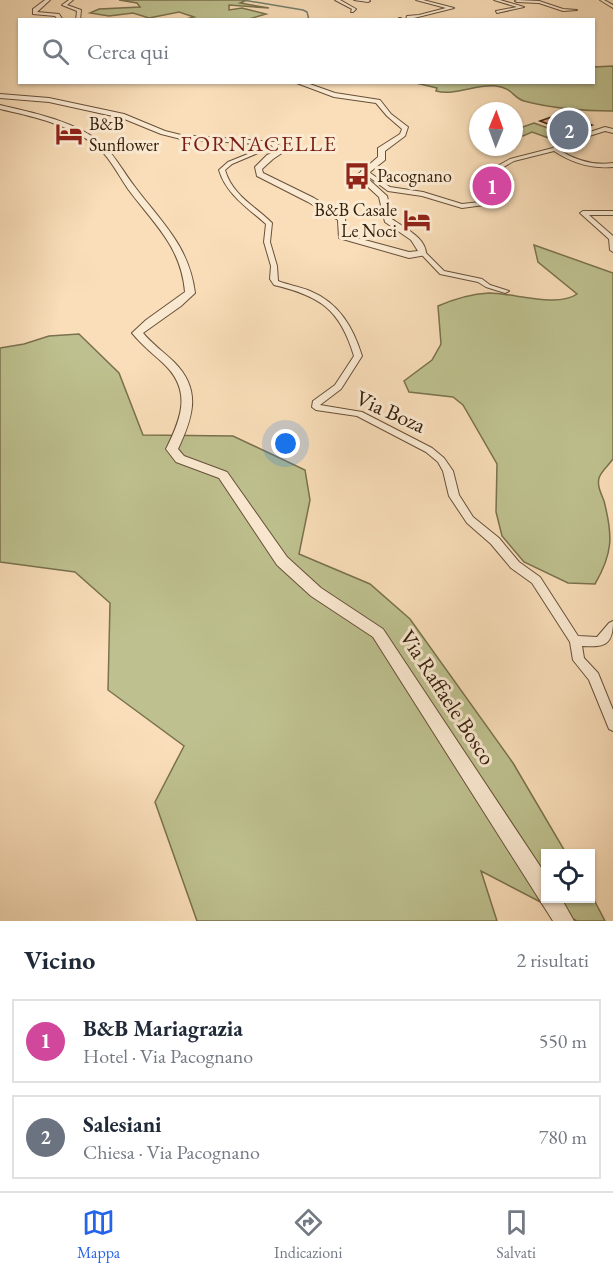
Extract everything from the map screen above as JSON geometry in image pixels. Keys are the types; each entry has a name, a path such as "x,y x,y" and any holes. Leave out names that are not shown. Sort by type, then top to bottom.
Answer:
{"street":[{"path":"48,0 35,10 35,13 57,15 59,18"},
{"path":"71,0 64,5 79,10 78,18"},
{"path":"337,0 354,9 352,11"},
{"path":"356,0 368,1 366,0"},
{"path":"408,18 452,8 418,0"},
{"path":"496,0 522,7 497,12"},
{"path":"506,0 539,2 563,10 575,10"},
{"path":"602,0 613,7"},
{"path":"602,17 613,16"},
{"path":"303,84 333,95 378,101 389,115 406,128 403,135 381,150 382,158 360,176 382,196 388,220 418,241 423,253 442,273 480,280 488,286 505,291"},
{"path":"0,96 49,100 124,116 163,133 181,137 279,147 281,152 261,165 258,170 260,174 342,219 342,236 409,255 423,253"},
{"name":"Via Raffaele Bosco","path":"0,107 63,125 96,142 161,222 179,251 190,281 190,293 182,303 144,325 137,333 179,374 188,399 185,425 172,449 174,454 180,459 223,475 282,561 316,591 378,633 541,884"},
{"path":"364,171 388,189 423,194 462,206 482,204 484,201 477,184 478,179 513,160 605,129 613,131"},
{"path":"557,146 583,164 600,168 613,165"},
{"name":"Via Boza","path":"264,147 230,163 222,170 222,174 236,194 255,214 268,223 269,255 274,266 276,284 296,287 318,297 330,306 344,320 355,343 358,356 338,387 316,403 316,407 359,414 429,450 441,460 448,471 454,496 470,520 495,542 515,565 536,580 575,641 579,660 594,677 613,725"},
{"path":"613,213 583,213 612,237 613,250"},
{"path":"575,641 600,642 613,626"},
{"path":"553,903 564,921"}],"green space":[{"path":"119,0 247,0 240,3 269,8 229,5 229,10 242,8 266,14 252,18 190,18 194,17 179,12 149,18 133,13 109,16 90,13 99,9 140,7 137,3"},
{"path":"613,66 613,111 591,111 535,104 520,100 506,89 496,86 443,92 420,84 595,84 595,67"},
{"path":"534,123 559,132 557,141 532,132 523,136 523,127"},
{"path":"534,245 613,273 613,459 599,478 599,487 609,524 610,544 605,563 595,584 568,583 524,562 502,536 496,512 497,464 463,405 453,397 409,392 404,381 432,360 441,344 438,306 476,294 489,293 559,300 577,294 538,262"},
{"path":"79,334 119,373 143,435 233,436 305,470 310,500 299,554 370,584 410,619 513,763 564,849 541,849 541,902 481,871 497,921 197,921 155,802 184,746 108,690 110,603 75,572 0,562 0,348 24,344 49,336"},
{"path":"595,902 605,921 577,921 542,903"}],"building":[{"path":"560,114 592,125 576,131 567,131 540,121"},
{"path":"496,174 512,180 498,186 499,189 487,188 487,179"}],"waterway":[{"path":"243,0 303,10 307,12 308,18"}],"place":[{"name":"Salesiani","path":"569,130"},
{"name":"B&B Sunflower","path":"69,134"},
{"name":"Pacognano","path":"357,176"},
{"name":"B&B Mariagrazia","path":"492,186"},
{"name":"B&B Casale Le Noci","path":"417,220"}],"district":[{"name":"FORNACELLE","path":"259,143"}]}
